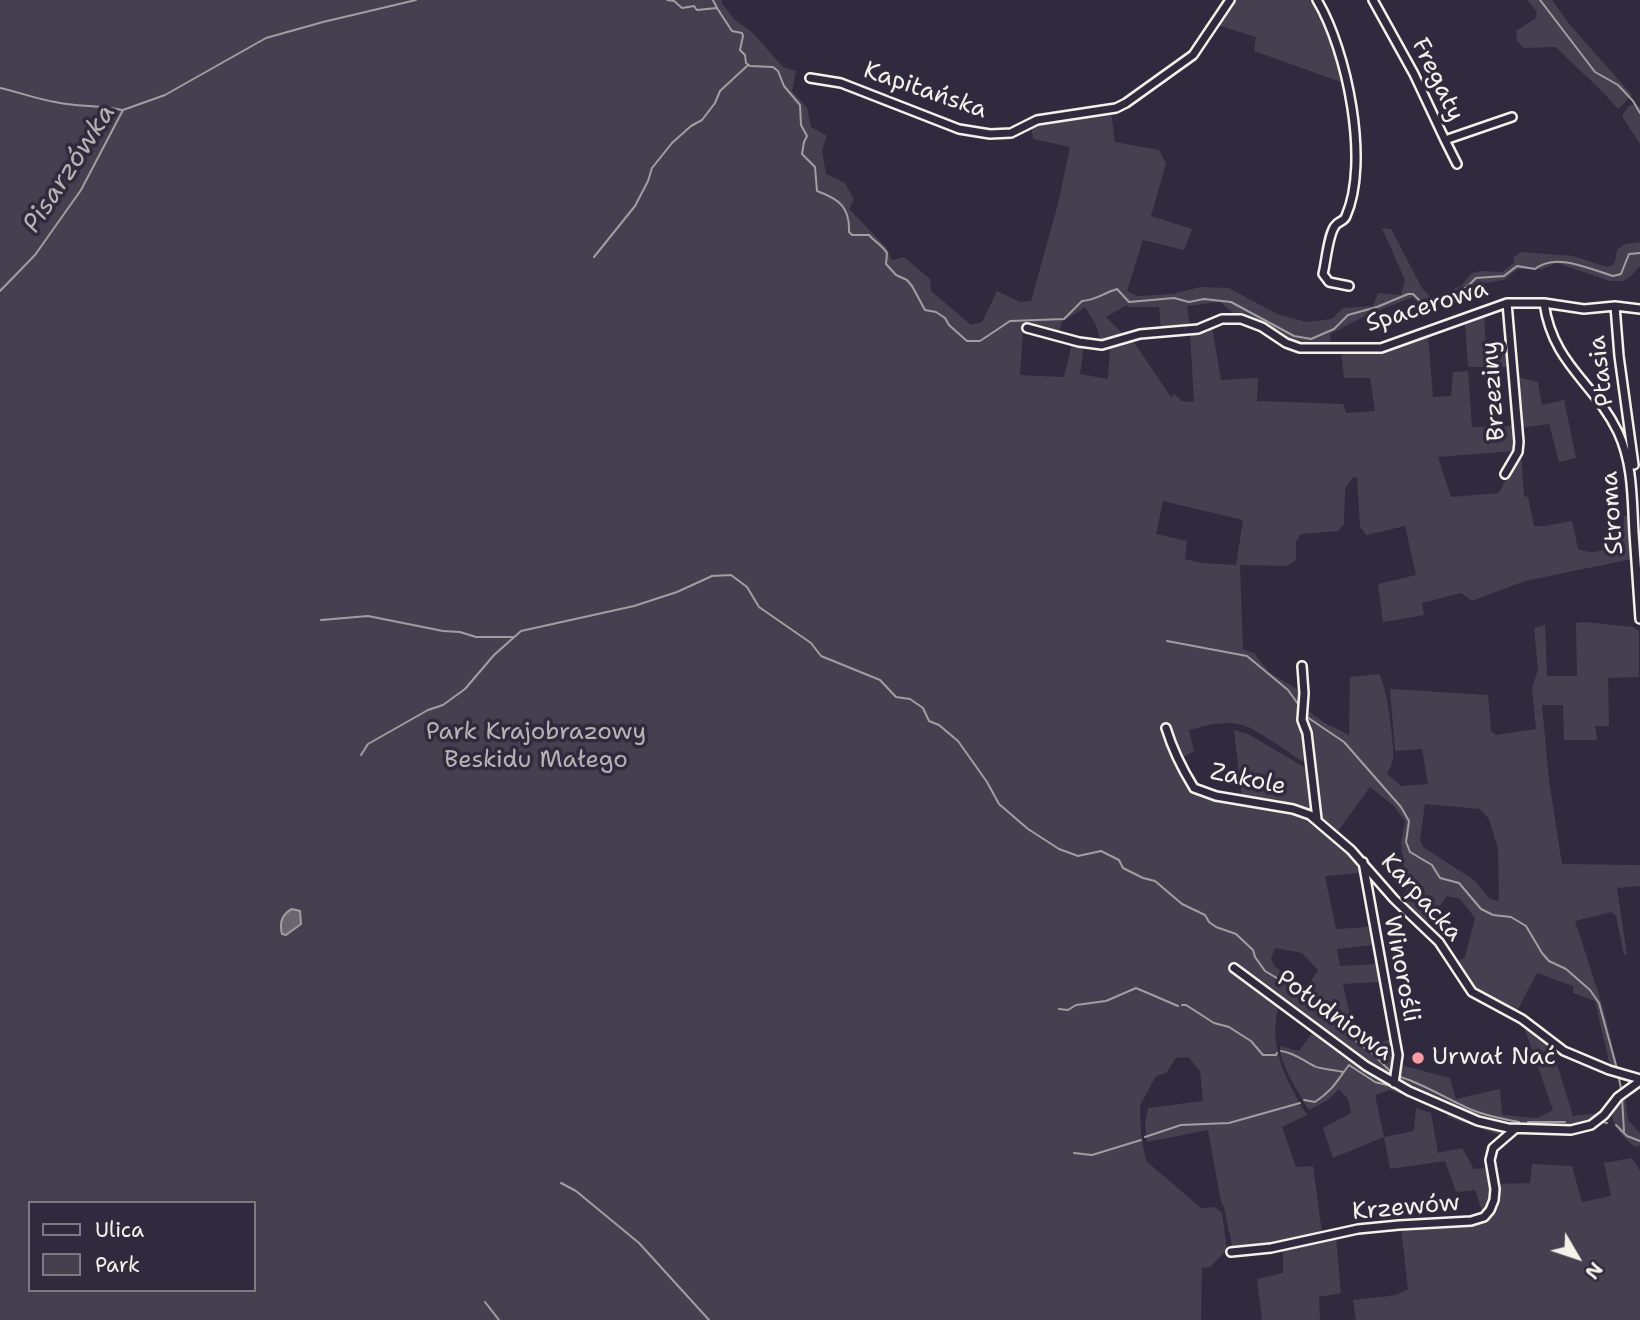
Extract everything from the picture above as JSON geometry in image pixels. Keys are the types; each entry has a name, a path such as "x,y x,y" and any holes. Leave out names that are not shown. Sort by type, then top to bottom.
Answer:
{"street":[{"name":"Kapitańska","path":"810,78 861,89 960,129 1003,135 1037,120 1116,108 1126,103 1194,55 1230,0"},
{"path":"1317,0 1340,55 1351,103 1356,143 1354,183 1346,217 1333,229 1324,274 1329,282 1349,286"},
{"name":"Fregaty","path":"1373,0 1415,74 1457,164"},
{"name":"Fregaty","path":"1446,141 1512,117"},
{"name":"Spacerowa","path":"1027,328 1079,342 1102,345 1140,334 1198,330 1222,319 1241,319 1300,348 1381,348 1507,303 1544,303 1584,309 1615,306 1640,309"},
{"name":"Brzeziny","path":"1505,474 1518,452 1519,442 1507,303"},
{"name":"Stroma","path":"1544,303 1547,320 1562,356 1581,382 1602,403 1629,460 1640,619"},
{"name":"Ptasia","path":"1615,306 1638,514"},
{"path":"1302,666 1302,720 1307,733 1317,819"},
{"name":"Zakole","path":"1166,728 1175,757 1194,788 1216,796 1293,809 1317,819"},
{"name":"Karpacka","path":"1317,819 1363,862 1394,900 1439,942 1472,992 1522,1019 1564,1051 1640,1080"},
{"name":"Winorośli","path":"1363,862 1398,1055 1394,1083"},
{"name":"Południowa","path":"1234,968 1332,1042 1394,1083 1478,1121 1515,1128 1571,1130 1591,1125 1604,1115 1618,1097 1640,1080"},
{"name":"Krzewów","path":"1231,1252 1271,1248 1399,1224 1471,1222 1484,1217 1493,1200 1489,1160 1493,1148 1515,1128"}],"green space":[{"name":"Park Krajobrazowy Beskidu Małego","path":"0,0 723,0 721,2 734,19 752,32 783,67 796,71 792,91 807,108 811,127 827,136 822,150 826,174 845,183 854,199 849,209 886,247 892,260 904,257 930,279 931,291 971,325 982,322 997,291 1020,302 1031,301 1058,204 1070,147 1033,139 1031,126 1111,111 1115,142 1159,150 1166,164 1151,216 1192,229 1184,250 1143,240 1127,291 1137,296 1173,294 1200,287 1229,288 1279,315 1307,322 1332,319 1343,308 1373,306 1378,293 1401,295 1405,280 1382,228 1391,229 1422,288 1432,298 1461,286 1472,273 1502,272 1514,263 1514,257 1521,252 1573,256 1607,267 1614,263 1617,250 1625,244 1640,242 1640,266 1623,281 1610,281 1557,263 1542,269 1518,269 1504,280 1479,284 1452,303 1429,311 1422,308 1413,297 1369,314 1330,334 1331,341 1318,344 1285,339 1235,315 1220,302 1187,306 1190,327 1161,329 1159,307 1127,305 1106,317 1124,335 1101,342 1096,325 1085,307 1062,322 1059,334 1026,326 1023,331 1020,375 1064,377 1072,343 1084,346 1080,374 1108,379 1110,346 1133,341 1171,397 1174,394 1182,401 1194,402 1190,334 1212,327 1221,380 1258,378 1257,401 1343,404 1346,413 1375,411 1370,378 1344,378 1341,352 1370,351 1428,335 1433,397 1451,396 1453,372 1468,371 1472,427 1514,426 1514,451 1438,457 1451,497 1499,493 1521,451 1524,496 1528,497 1534,526 1572,521 1578,549 1592,552 1603,550 1623,534 1624,516 1630,516 1632,559 1525,581 1472,601 1461,593 1422,603 1424,615 1383,622 1378,584 1416,575 1405,526 1366,535 1360,526 1357,477 1352,478 1345,489 1344,524 1338,531 1301,534 1296,542 1296,560 1287,566 1240,565 1243,649 1254,653 1269,672 1300,691 1307,762 1245,726 1220,724 1189,730 1194,751 1179,760 1185,780 1198,794 1211,799 1282,811 1311,819 1350,853 1361,873 1325,876 1336,929 1368,927 1372,945 1337,949 1340,966 1376,964 1381,982 1343,984 1353,1030 1373,1044 1392,1039 1395,1056 1392,1078 1279,1004 1275,1034 1277,1048 1286,1076 1307,1115 1282,1127 1296,1167 1313,1166 1322,1233 1276,1244 1238,1248 1232,1246 1208,1130 1147,1142 1145,1124 1148,1108 1203,1101 1200,1071 1188,1057 1176,1058 1166,1073 1156,1076 1140,1105 1141,1135 1146,1161 1201,1208 1215,1207 1222,1213 1227,1250 1210,1267 1202,1268 1201,1320 0,1320","holes":["1163,501 1243,520 1236,565 1201,563 1185,559 1187,541 1156,534","1275,948 1302,953 1318,970 1306,989 1274,966 1271,958"]},
{"path":"1234,0 1315,0 1338,56 1344,83 1254,51 1256,37 1217,25"},
{"path":"1527,0 1552,0 1570,25 1632,95 1618,109 1556,47 1524,48 1517,41 1516,31 1536,18 1537,12"},
{"path":"1635,104 1640,107 1640,144 1623,118 1629,106"},
{"path":"1484,313 1486,352 1507,351 1509,367 1468,367 1465,322"},
{"path":"1516,377 1538,382 1542,405 1564,400 1576,458 1559,462 1549,424 1520,428"},
{"path":"1576,623 1633,627 1639,631 1639,677 1608,678 1609,726 1595,726 1597,740 1564,740 1563,705 1542,705 1549,780 1562,864 1640,865 1640,886 1617,888 1627,955 1624,955 1616,916 1611,912 1575,921 1603,1007 1618,1068 1610,1066 1595,1001 1573,993 1573,986 1537,973 1518,1009 1514,1011 1487,996 1469,980 1456,963 1465,957 1475,918 1460,899 1447,896 1425,926 1409,910 1401,842 1405,821 1394,806 1370,787 1336,834 1319,817 1311,736 1305,720 1306,709 1323,722 1349,735 1350,677 1379,674 1387,701 1393,741 1393,760 1387,774 1401,786 1428,784 1422,749 1395,751 1390,689 1488,695 1491,731 1496,735 1536,729 1532,688 1538,669 1534,628 1545,625 1547,676 1577,676","holes":["1425,804 1480,809 1489,819 1498,849 1499,901 1490,899 1474,880 1423,847 1420,840"]},
{"path":"1234,730 1248,734 1309,770 1312,810 1309,812 1242,800"},
{"path":"1523,1024 1551,1045 1573,1116 1598,1113 1590,1123 1534,1128 1504,1125 1456,1110 1396,1082 1401,1065 1450,1078 1456,1099 1500,1089 1502,1115 1537,1118 1553,1110"},
{"path":"1314,1030 1431,1103 1430,1105 1390,1090 1375,1095 1384,1137 1333,1158 1323,1128 1351,1113 1348,1099 1339,1089 1328,1100 1309,1110 1291,1079 1281,1053 1280,1046 1299,1051"},
{"path":"1625,1096 1628,1120 1640,1133 1640,1146 1635,1147 1614,1122 1613,1109"},
{"path":"1416,1108 1431,1113 1438,1153 1462,1148 1474,1169 1485,1168 1491,1192 1483,1214 1475,1190 1456,1192 1445,1161 1390,1169 1384,1137 1414,1131"},
{"path":"1448,1111 1507,1130 1500,1135 1447,1117"},
{"path":"1632,1158 1640,1171 1640,1320 1356,1320 1353,1300 1396,1295 1408,1289 1401,1228 1479,1223 1494,1206 1497,1184 1530,1183 1532,1164 1572,1166 1582,1202 1611,1196 1604,1163"},
{"path":"1336,1237 1341,1293 1319,1297 1320,1320 1262,1320 1257,1279 1283,1273 1283,1248"}],"shaded area":[{"path":"292,909 300,911 301,924 286,935 282,934 282,919"}],"waterway":[{"name":"Pisarzówka","path":"0,291 35,255 81,190 123,110 165,95 266,38 416,0"},
{"name":"Pisarzówka","path":"667,0 674,1 682,8 717,8 732,31 742,33 740,50 745,55 746,63 750,66 773,67 778,71 784,86 800,105 801,125 807,136 802,154 815,167 817,191 842,205 848,216 849,232 852,235 869,235 887,253 886,264 912,286 925,310 936,312 945,318 967,341 980,341 1010,321 1064,319 1082,301 1117,289 1129,302 1174,298 1189,302 1204,299 1231,302 1294,336 1311,339 1334,329 1348,315 1408,294 1413,294 1422,303 1437,302 1458,293 1476,278 1504,276 1517,266 1535,269 1553,262 1573,264 1613,276 1621,274 1629,254 1640,253"},
{"path":"713,0 717,8"},
{"path":"1540,0 1595,72 1618,85 1640,113"},
{"path":"594,257 635,206 652,168 672,143 702,120 720,91 748,65"},
{"path":"0,88 63,104 122,110"},
{"path":"361,755 368,744 428,710 443,705 465,689 494,655 521,631 634,606 677,592 712,576 731,575 747,587 759,607 811,643 821,656 880,680 896,697 910,699 923,708 929,721 939,725 958,741 999,804 1028,829 1059,849 1078,856 1101,851 1119,860 1123,868 1155,881 1182,904 1205,915 1216,927 1236,934 1253,950 1265,971 1300,992 1324,1016 1373,1054 1392,1073"},
{"path":"321,620 368,616 476,637 513,637"},
{"path":"1167,641 1247,656 1288,690 1301,708"},
{"path":"1307,717 1344,742 1401,807 1409,821 1406,842 1410,852 1432,865 1440,878 1459,883 1481,909 1493,915 1511,917 1526,926 1549,961 1566,969 1590,990 1599,1003 1617,1069"},
{"path":"1059,1009 1068,1010 1076,1005 1106,1001 1136,988 1178,1006"},
{"path":"1182,1005 1214,1023 1229,1027 1251,1041 1263,1055 1277,1053"},
{"path":"1281,1051 1316,1067 1343,1072"},
{"path":"1304,1100 1315,1102 1321,1098 1349,1065 1375,1082 1391,1086"},
{"path":"1618,1074 1622,1093"},
{"path":"1397,1076 1472,1110 1519,1122"},
{"path":"1622,1098 1624,1131"},
{"path":"1145,1137 1181,1125 1229,1123 1300,1103"},
{"path":"1528,1122 1565,1122"},
{"path":"1603,1122 1607,1123"},
{"path":"1616,1125 1627,1136 1640,1141"},
{"path":"1074,1153 1092,1155 1141,1140"},
{"path":"561,1183 576,1191 639,1243 709,1320"},
{"path":"485,1302 499,1320"}],"place":[{"name":"Urwał Nać","path":"1418,1058"}]}
